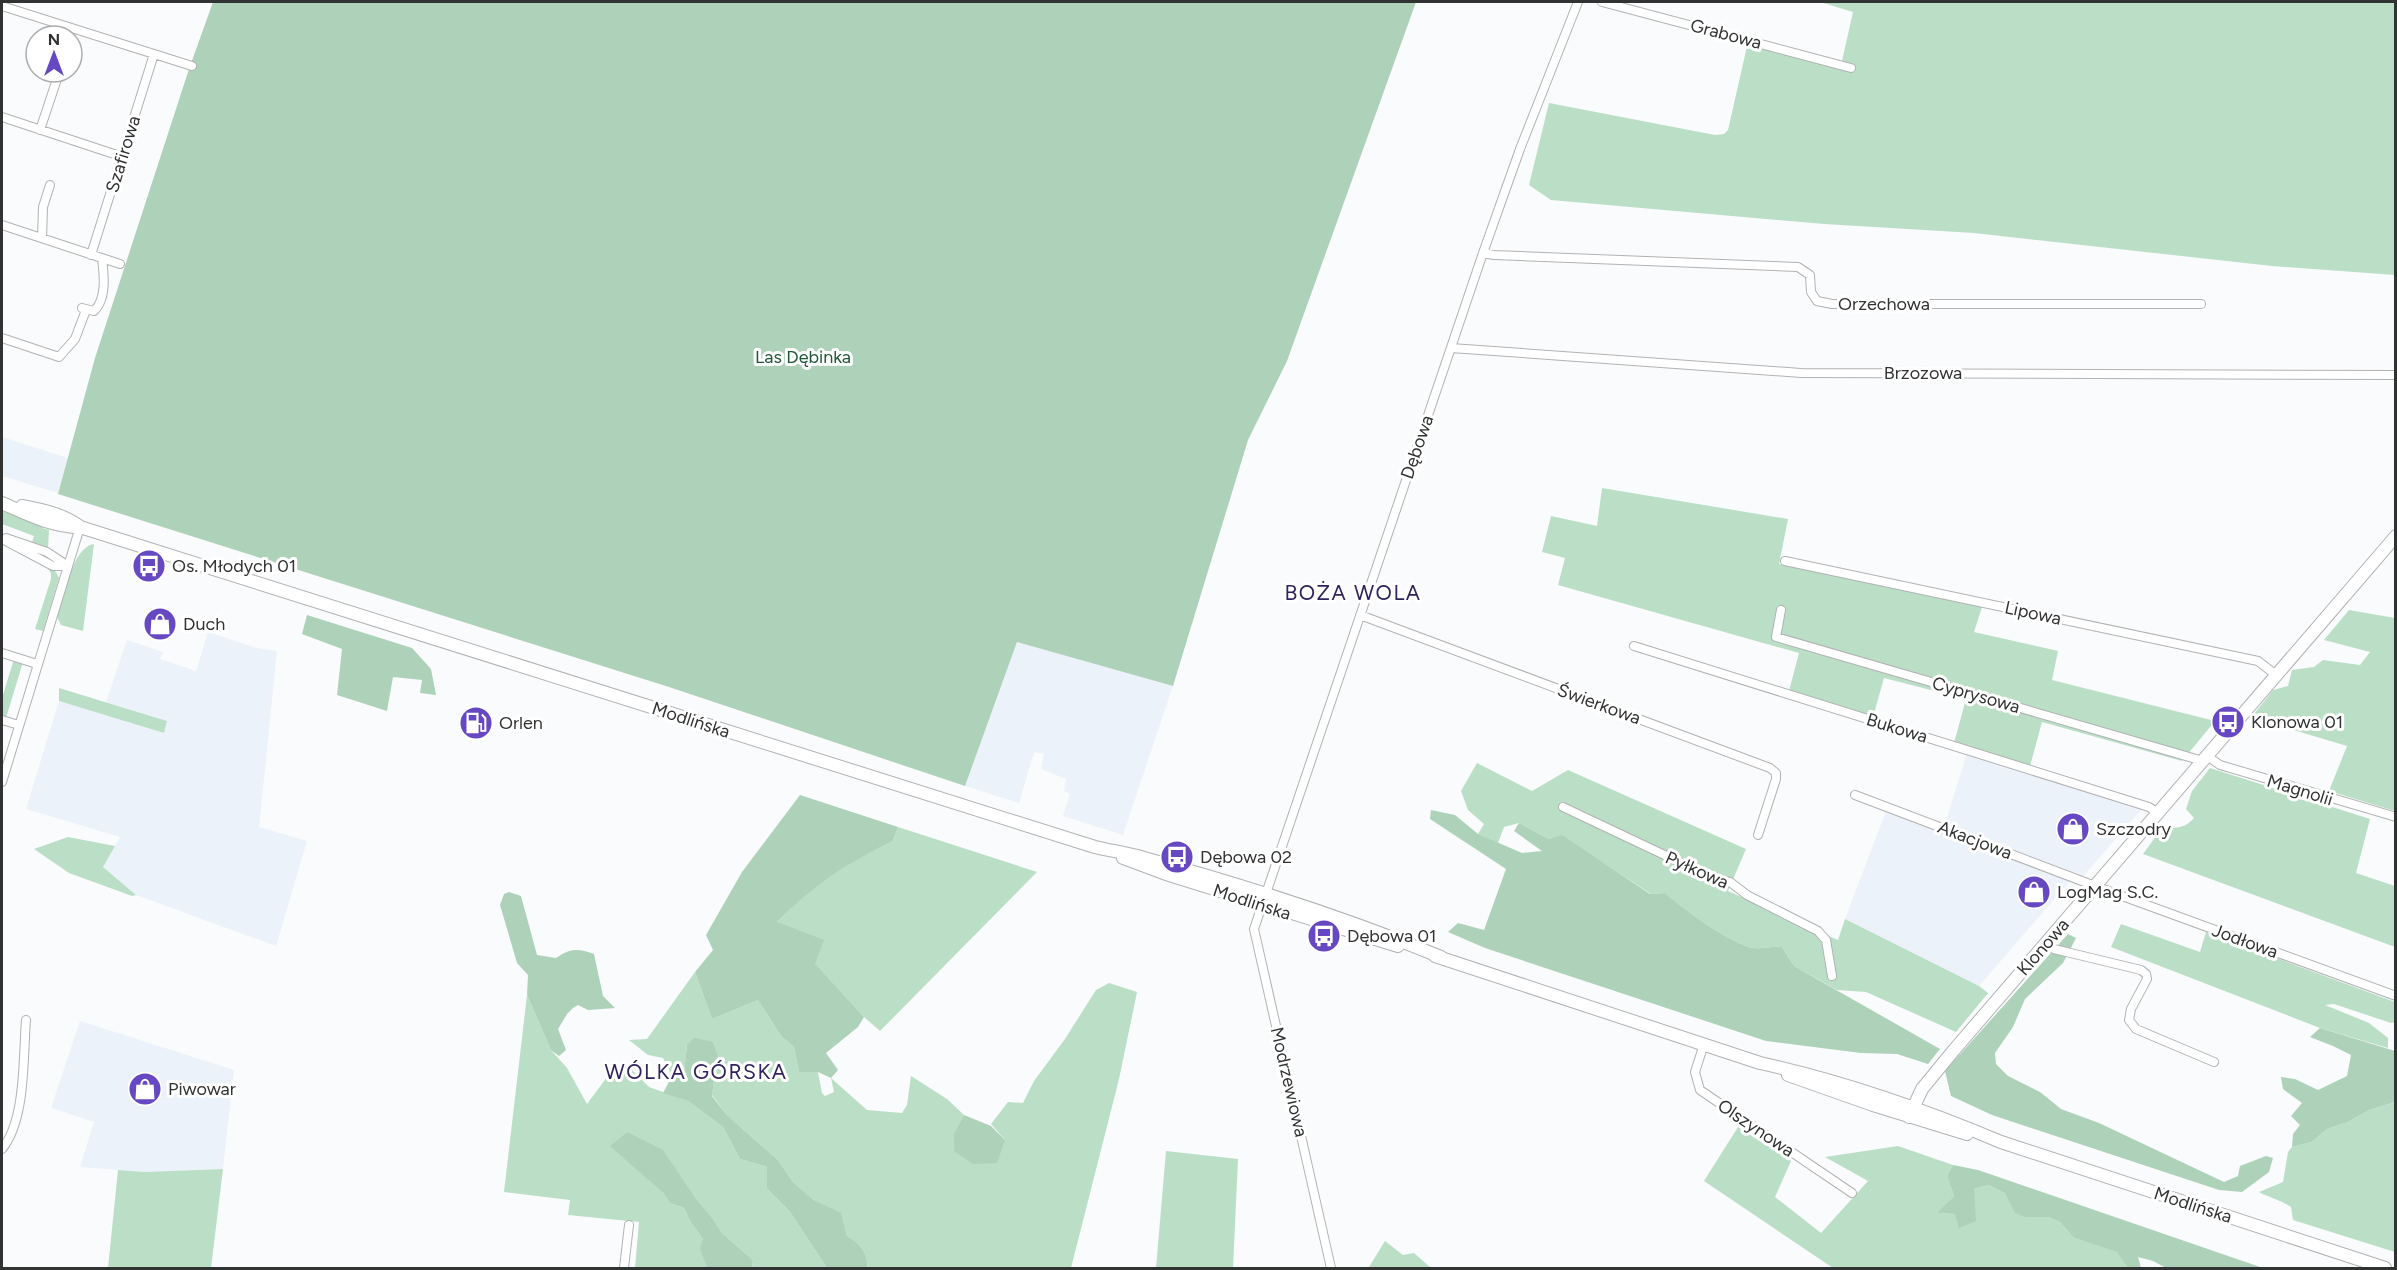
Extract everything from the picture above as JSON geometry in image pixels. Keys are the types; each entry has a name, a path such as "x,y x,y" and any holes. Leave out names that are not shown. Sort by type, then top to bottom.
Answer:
{"main road":[{"name":"Modlińska","path":"2,502 50,512 80,527 1101,849 1142,857 1263,900 1381,932 1441,957 1760,1063 1811,1074 1911,1112 1948,1119 2001,1142 2385,1269"},
{"name":"Klonowa","path":"1911,1112 1928,1082 2396,536"}],"street":[{"name":"Dębowa","path":"1263,900 1483,253 1578,2"},
{"name":"Grabowa","path":"1602,2 1851,68"},
{"path":"2,6 192,66"},
{"name":"Szafirowa","path":"91,255 154,54"},
{"path":"40,129 56,84"},
{"path":"2,117 123,157"},
{"path":"42,238 43,207 50,185"},
{"path":"2,225 120,264"},
{"name":"Orzechowa","path":"1483,253 1798,267 1810,275 1811,292 1817,301 1832,304 2201,304"},
{"path":"2,338 59,357 75,339 84,309 94,311 100,303 104,276 102,258"},
{"name":"Brzozowa","path":"1451,348 1801,373 2396,375"},
{"path":"2,782 80,527"},
{"path":"2,538 47,552 68,566"},
{"name":"Lipowa","path":"1785,561 2258,661 2276,675"},
{"name":"Cyprysowa","path":"1781,610 1776,637 2205,758"},
{"name":"Świerkowa","path":"1360,615 1770,768 1776,773 1776,779 1758,835"},
{"name":"Bukowa","path":"1634,646 2149,807 2158,813"},
{"path":"2,652 37,664"},
{"path":"2,720 19,725"},
{"name":"Magnolii","path":"2205,758 2220,765 2396,817"},
{"name":"Akacjowa","path":"1855,795 2095,886"},
{"name":"Pyłkowa","path":"1563,807 1712,877 1730,882 1747,896 1812,927 1826,940 1832,976"},
{"name":"Jodłowa","path":"2095,886 2396,996"},
{"name":"Modrzewiowa","path":"1263,900 1254,929 1331,1269"},
{"path":"2046,944 2054,949 2141,970 2146,974 2146,979 2131,1009 2129,1020 2136,1029 2214,1062"},
{"path":"2,1149 9,1140 18,1112 27,1020"},
{"name":"Olszynowa","path":"1704,1044 1695,1072 1700,1090 1852,1192"},
{"path":"624,1269 629,1225"}],"shaded area":[{"path":"2,437 68,458 58,493 2,476"},
{"path":"208,632 257,648 277,651 259,827 307,841 276,946 136,895 103,867 120,837 26,809 59,701 164,733 167,721 106,702 127,640 163,652 160,659 196,671"},
{"path":"1017,642 1173,686 1123,835 1063,816 1070,794 1064,791 1066,779 1041,769 1044,754 1034,752 1019,803 965,786"},
{"path":"1967,753 2143,808 2083,876 1945,824"},
{"path":"1886,811 2070,881 1979,986 1845,919"},
{"name":"Piwowar","path":"80,1021 234,1070 223,1169 145,1172 80,1167 94,1122 51,1108"}],"green space":[{"name":"Las Dębinka","path":"213,2 1416,2 1287,361 1248,440 1173,686 1017,642 965,786 669,687 58,494 95,358"},
{"path":"1820,2 2395,2 2395,275 2272,266 1974,233 1824,224 1551,200 1529,185 1549,103 1715,135 1724,134 1728,130 1748,42 1840,70 1853,12"},
{"path":"1602,488 1788,519 1779,564 1982,607 1974,632 2058,651 2052,680 2215,721 2182,761 2042,722 2030,766 1954,743 1966,699 1884,678 1873,717 1789,691 1799,653 1558,585 1565,558 1542,552 1551,516 1597,526"},
{"path":"2,510 43,523 42,528 49,530 48,549 32,542 34,536 2,524"},
{"path":"94,544 83,631 61,625 57,617 74,563 86,547"},
{"path":"47,567 56,572 59,578 43,631 35,629 51,579 51,573"},
{"path":"2349,610 2395,618 2395,811 2329,791 2347,746 2263,721 2254,714 2273,690 2288,686 2292,670 2314,667 2323,660 2360,665 2370,652 2324,640"},
{"path":"307,615 412,648 431,669 436,695 420,693 422,680 393,677 387,711 337,695 342,649 302,634"},
{"path":"14,659 23,662 6,718 2,717 2,698"},
{"path":"59,688 167,721 164,733 59,701"},
{"path":"1477,763 1532,791 1568,770 1746,849 1728,891 1838,940 1845,919 1979,986 1988,993 1956,1032 1866,992 1837,990 1794,966 1782,947 1754,948 1733,940 1695,916 1665,893 1651,894 1562,836 1549,839 1519,823 1504,827 1498,843 1478,834 1484,824 1468,810 1461,791"},
{"path":"2210,768 2370,819 2356,873 2395,886 2395,947 2143,854 2162,828 2175,828 2191,822 2194,818 2186,809 2192,791"},
{"path":"800,795 898,827 893,841 831,876 803,897 777,922 824,940 815,964 864,1017 858,1027 826,1053 838,1070 831,1078 818,1072 799,1072 794,1047 781,1036 758,1000 712,1019 695,972 713,950 706,935 742,872"},
{"path":"1431,810 1455,815 1478,834 1522,853 1542,851 1514,831 1519,823 1549,839 1562,835 1650,894 1665,893 1695,916 1733,940 1754,948 1782,947 1794,966 1940,1049 1928,1064 1897,1054 1861,1053 1766,1041 1485,948 1448,932 1458,923 1484,930 1506,869 1430,819"},
{"path":"898,827 1037,872 880,1031 864,1017 776,923 805,893 860,857 893,841"},
{"path":"68,837 115,846 103,867 136,895 132,896 69,873 34,849"},
{"path":"509,892 521,896 537,955 556,958 574,950 594,954 603,996 615,1008 588,1010 578,1005 573,1008 558,1029 566,1050 559,1056 551,1050 527,995 528,975 517,963 500,905 504,894"},
{"path":"2121,924 2200,952 2206,932 2395,1002 2395,1022 2391,1023 2334,1004 2325,1005 2369,1023 2388,1038 2388,1048 2320,1028 2111,947"},
{"path":"2068,934 2076,938 2063,963 2025,999 2013,1027 1995,1053 1996,1064 2008,1076 2040,1092 2061,1109 2099,1123 2224,1182 2238,1176 2240,1166 2266,1156 2273,1158 2269,1172 2242,1192 2219,1190 1992,1115 1951,1096 1945,1071"},
{"path":"695,972 712,1019 758,1000 781,1036 794,1047 799,1072 818,1072 822,1093 825,1096 834,1092 831,1078 867,1110 902,1113 907,1105 911,1076 947,1099 964,1115 954,1133 1005,1140 991,1124 1008,1102 1023,1103 1034,1081 1065,1039 1096,990 1109,983 1137,992 1119,1079 1071,1268 867,1268 865,1253 847,1236 841,1214 814,1200 793,1182 778,1160 727,1115 712,1095 714,1081 710,1071 717,1058 713,1042 687,1045 684,1072 672,1076 663,1058 648,1055 629,1040 647,1039"},
{"path":"527,995 551,1050 567,1068 587,1104 613,1069 627,1065 649,1087 688,1101 723,1127 740,1159 767,1167 767,1189 790,1212 827,1268 752,1268 753,1260 722,1233 711,1216 627,1132 611,1146 663,1193 670,1203 684,1208 703,1239 707,1267 711,1268 635,1268 639,1222 568,1215 570,1200 504,1192"},
{"path":"2320,1028 2395,1051 2395,1102 2369,1110 2348,1122 2327,1129 2312,1142 2292,1147 2293,1134 2300,1125 2291,1116 2302,1103 2283,1089 2281,1077 2295,1079 2318,1090 2347,1076 2351,1055 2310,1037"},
{"path":"694,1038 713,1042 720,1063 710,1071 714,1081 712,1096 727,1115 778,1160 793,1182 814,1200 841,1213 847,1236 862,1249 867,1268 827,1268 790,1212 767,1189 767,1167 740,1159 723,1127 688,1101 663,1093 672,1076 684,1072 687,1045"},
{"path":"2395,1102 2395,1252 2293,1220 2291,1207 2259,1192 2283,1182 2288,1152 2292,1147 2312,1142 2327,1129 2348,1122 2369,1110"},
{"path":"964,1115 991,1126 1005,1140 997,1163 973,1164 954,1151 954,1133"},
{"path":"1738,1127 1791,1161 1775,1197 1821,1233 1868,1181 1825,1157 1898,1146 1953,1165 1947,1176 1954,1196 1938,1213 1955,1214 1974,1189 1988,1185 2005,1193 2025,1217 2048,1217 2060,1222 2074,1238 2118,1252 2128,1268 1833,1268 1704,1181"},
{"path":"627,1132 663,1150 722,1233 753,1260 752,1268 707,1267 700,1249 703,1239 684,1208 670,1203 663,1193 610,1146"},
{"path":"1166,1151 1238,1159 1233,1268 1156,1268"},
{"path":"1953,1165 1978,1170 2263,1268 2166,1268 2138,1257 2141,1268 2128,1268 2117,1252 2074,1238 2060,1222 2048,1217 2025,1217 2015,1213 2005,1193 1988,1185 1974,1189 1976,1221 1959,1228 1955,1214 1937,1213 1954,1196 1947,1176"},
{"path":"223,1169 211,1268 108,1268 118,1170 145,1172"},
{"path":"1385,1241 1403,1255 1414,1253 1431,1268 1369,1267"}],"place":[{"name":"Os. Młodych 01","path":"149,566"},
{"name":"Duch","path":"160,624"},
{"name":"Klonowa 01","path":"2228,722"},
{"name":"Orlen","path":"476,723"},
{"name":"Szczodry","path":"2073,829"},
{"name":"Dębowa 02","path":"1177,857"},
{"name":"LogMag S.C.","path":"2034,892"},
{"name":"Dębowa 01","path":"1324,936"},
{"name":"Piwowar","path":"145,1089"}],"district":[{"name":"BOŻA WOLA","path":"1353,593"},
{"name":"WÓLKA GÓRSKA","path":"696,1072"}]}
